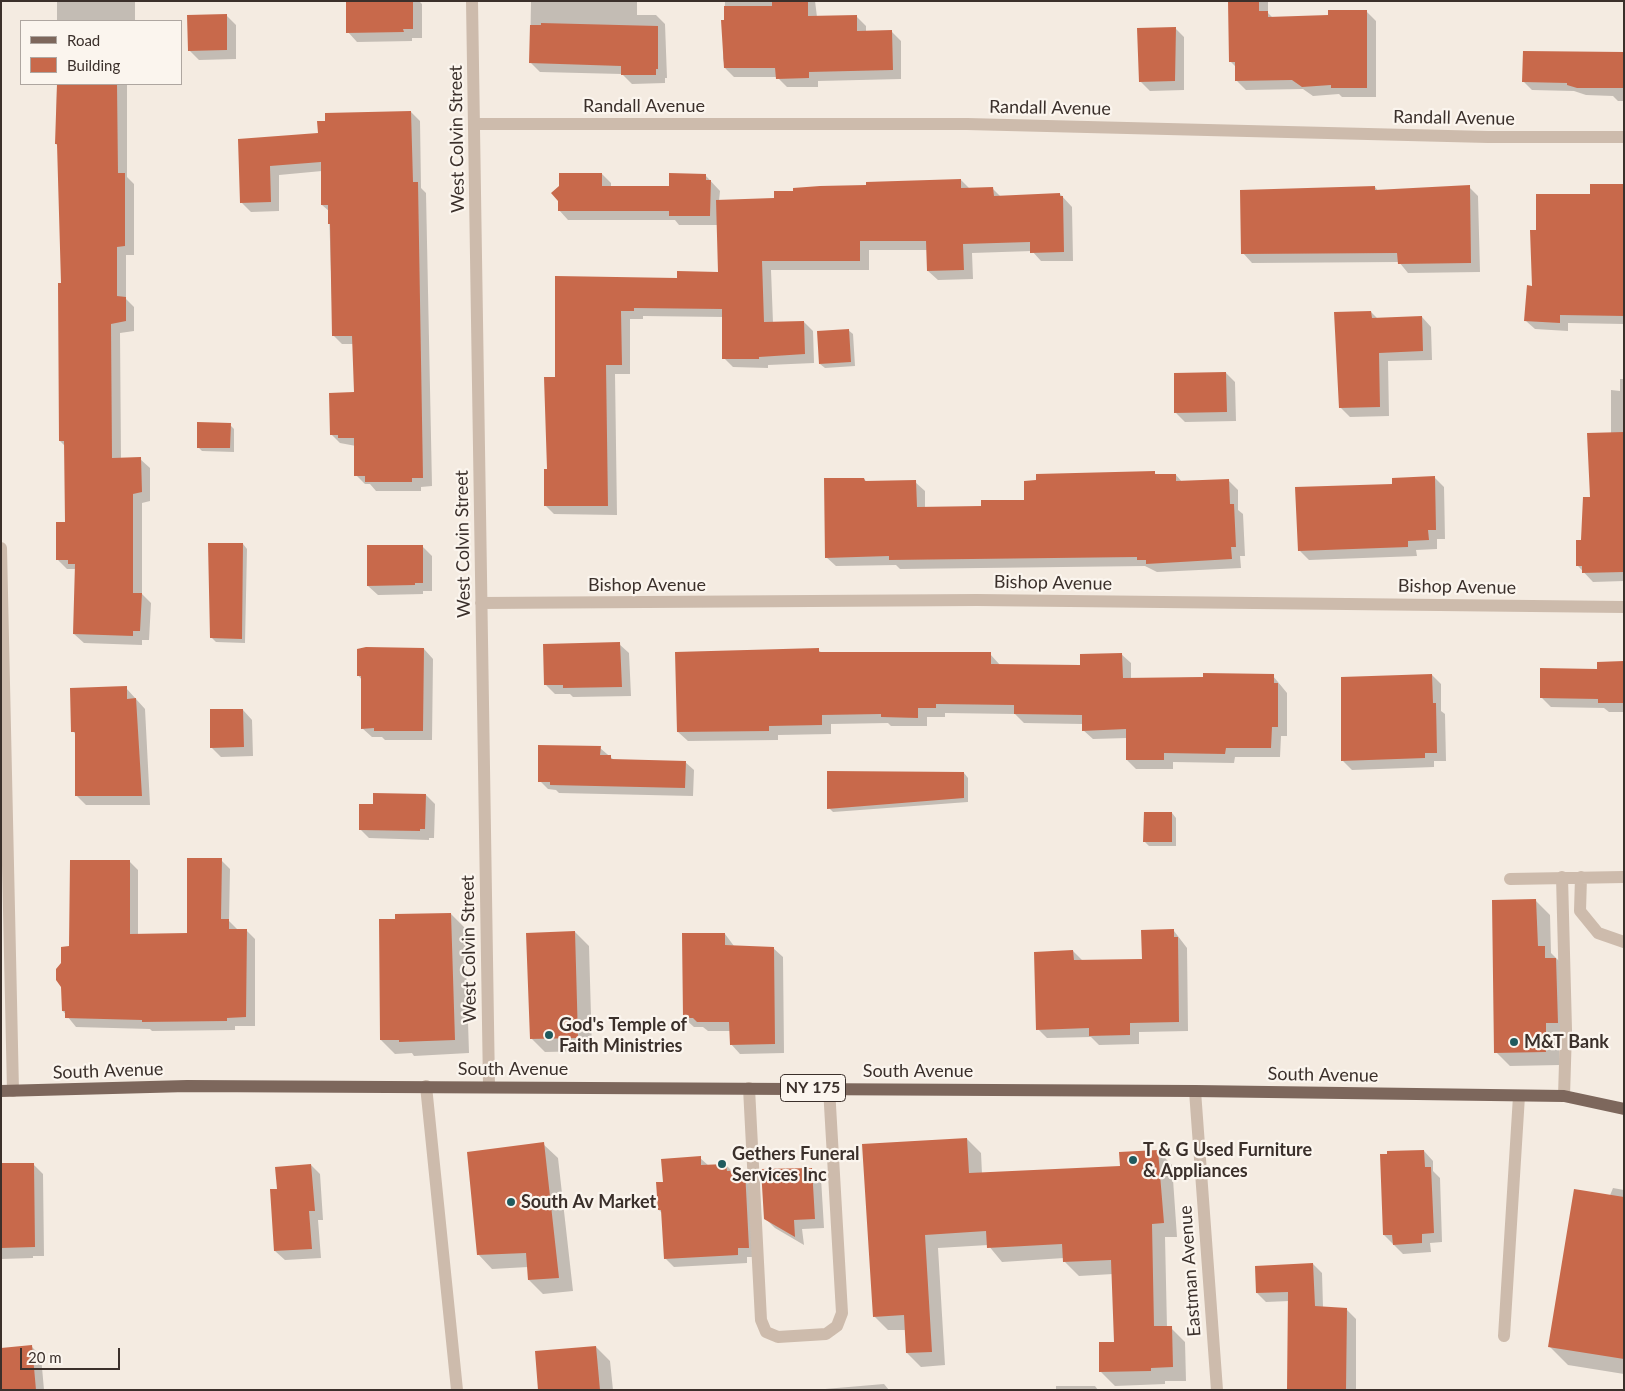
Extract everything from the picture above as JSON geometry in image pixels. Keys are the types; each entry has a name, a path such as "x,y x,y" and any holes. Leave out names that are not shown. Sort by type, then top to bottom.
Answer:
{"main road":[{"name":"South Avenue","path":"7,1091 187,1086 1195,1091 1564,1096 1624,1109"}],"street":[{"name":"West Colvin Street","path":"472,1 489,1086"},
{"name":"Randall Avenue","path":"474,124 967,124 1488,137 1624,137"},
{"path":"1,548 7,1091"},
{"name":"Bishop Avenue","path":"481,603 987,600 1624,607"},
{"path":"1510,880 1624,876"},
{"path":"1562,877 1566,1030 1564,1096"},
{"path":"1581,877 1580,911 1598,933 1624,942"},
{"path":"426,1086 457,1390"},
{"path":"749,1088 761,1320 766,1332 778,1337 826,1334 837,1326 842,1313 829,1088"},
{"name":"Eastman Avenue","path":"1195,1091 1217,1390"},
{"path":"1504,1336 1519,1096"}],"building":[{"path":"346,1 413,1 413,29 403,29 404,32 346,33"},
{"path":"772,1 808,1 808,16 857,15 857,31 892,30 893,70 809,72 809,78 776,79 775,68 724,68 721,20 724,20 724,6 772,6"},
{"path":"1228,1 1259,1 1259,11 1268,11 1268,17 1328,15 1328,10 1367,10 1367,88 1331,88 1331,85 1302,87 1292,80 1235,81 1235,62 1229,62"},
{"path":"227,14 227,50 188,51 187,15"},
{"path":"541,23 658,26 658,69 656,69 656,75 621,75 621,66 529,63 530,25 541,25"},
{"path":"1176,27 1175,81 1139,82 1137,28"},
{"path":"1523,51 1624,52 1624,88 1577,88 1567,85 1567,83 1522,82"},
{"path":"57,85 117,85 118,173 125,173 125,246 117,247 117,296 126,297 126,321 111,324 112,458 141,457 142,492 133,494 133,593 142,593 140,631 133,631 133,636 73,634 75,564 68,564 68,560 56,560 56,522 65,522 64,441 59,441 58,283 61,283 57,144 55,144"},
{"path":"411,111 413,182 418,182 423,478 412,478 412,482 365,482 365,476 354,476 354,438 338,438 338,435 330,435 329,393 354,392 352,336 332,336 330,224 328,224 328,205 321,205 321,162 270,166 271,202 240,203 238,139 318,133 317,121 325,121 325,113"},
{"path":"559,173 602,173 602,186 669,186 669,173 706,174 706,180 711,180 710,216 669,216 669,211 558,211 558,201 551,193 559,186"},
{"path":"961,179 961,188 993,187 994,196 1060,193 1060,196 1063,196 1064,252 1030,253 1030,242 963,244 964,270 927,271 926,241 860,241 860,261 762,261 764,322 804,321 805,354 759,357 759,359 722,359 722,309 634,308 634,311 621,311 622,365 606,365 608,506 544,506 544,469 547,469 544,377 555,377 555,276 677,278 677,271 718,272 716,200 774,198 774,191 793,191 793,188 866,185 866,182"},
{"path":"1590,184 1624,184 1624,316 1560,315 1560,323 1524,321 1527,285 1532,286 1530,230 1536,230 1536,194 1590,194"},
{"path":"1470,185 1471,263 1398,264 1397,253 1241,254 1240,190 1375,186 1375,190"},
{"path":"1371,311 1372,318 1422,316 1423,351 1379,353 1380,407 1339,408 1334,312"},
{"path":"849,329 851,362 819,364 817,331"},
{"path":"1226,372 1227,412 1174,413 1174,373"},
{"path":"197,422 231,423 230,448 197,448"},
{"path":"1624,432 1624,572 1582,573 1582,566 1576,566 1576,540 1581,540 1583,497 1590,497 1587,433"},
{"path":"1155,471 1155,474 1176,474 1176,481 1229,479 1230,504 1234,504 1236,547 1231,547 1232,559 1146,564 1146,560 1137,560 1137,557 889,560 889,556 825,558 824,478 864,478 865,481 916,480 917,507 981,506 981,500 1024,500 1024,481 1036,480 1036,474"},
{"path":"1435,476 1436,530 1428,530 1429,540 1408,541 1408,547 1298,551 1295,487 1392,484 1392,478"},
{"path":"208,543 243,543 242,639 210,638"},
{"path":"367,545 423,545 423,583 415,583 415,585 367,586"},
{"path":"620,642 622,687 563,688 563,685 544,685 543,644"},
{"path":"366,647 424,648 423,731 374,731 374,728 361,729 361,676 357,676 357,649"},
{"path":"819,648 819,652 991,652 991,664 1080,665 1080,654 1122,653 1123,678 1203,677 1203,673 1274,674 1274,683 1278,683 1278,727 1272,727 1271,748 1226,748 1225,754 1164,753 1164,760 1126,760 1126,729 1082,731 1082,715 1014,714 1014,705 936,704 936,708 918,708 918,718 881,717 881,714 822,715 822,725 769,726 769,731 677,732 675,652"},
{"path":"1624,661 1624,703 1598,703 1598,699 1540,698 1540,668 1597,669 1597,662"},
{"path":"1432,674 1433,703 1436,703 1437,753 1425,753 1425,758 1341,761 1341,677"},
{"path":"127,686 127,699 136,698 142,796 75,796 75,732 71,732 70,688"},
{"path":"210,709 243,709 244,747 210,748"},
{"path":"538,745 601,746 600,755 611,755 611,759 686,761 685,788 550,785 550,782 538,782"},
{"path":"827,771 964,772 964,798 827,809"},
{"path":"373,793 426,794 425,829 420,829 420,831 359,830 359,804 373,804"},
{"path":"1144,812 1172,812 1172,842 1143,842"},
{"path":"187,858 222,858 221,919 229,919 229,929 247,929 246,1017 227,1018 227,1021 142,1022 142,1020 65,1018 65,1011 62,1011 61,987 56,980 56,969 61,963 61,947 69,946 70,860 130,860 130,934 187,933"},
{"path":"1536,899 1538,946 1545,946 1545,958 1556,958 1558,1023 1546,1023 1546,1052 1494,1053 1492,900"},
{"path":"451,913 455,1040 399,1042 399,1040 380,1040 379,919 395,919 395,914"},
{"path":"1174,929 1174,937 1178,937 1179,1022 1130,1023 1130,1035 1089,1036 1089,1028 1036,1030 1034,952 1073,950 1074,960 1142,959 1141,930"},
{"path":"575,931 578,1038 530,1039 526,933"},
{"path":"682,933 725,933 725,945 774,947 775,1044 730,1045 729,1022 697,1022 693,1018 683,1018"},
{"path":"967,1138 969,1173 1120,1166 1119,1152 1158,1150 1164,1223 1152,1224 1154,1326 1172,1326 1173,1367 1151,1368 1151,1371 1099,1372 1099,1342 1114,1342 1111,1260 1063,1262 1062,1244 987,1248 986,1231 925,1235 932,1352 906,1353 904,1315 873,1317 862,1144"},
{"name":"South Av Market","path":"544,1142 559,1278 528,1280 526,1253 477,1255 467,1152"},
{"path":"1424,1150 1425,1167 1431,1167 1434,1233 1422,1234 1422,1243 1393,1245 1392,1235 1383,1235 1380,1154 1387,1154 1387,1151"},
{"path":"701,1156 701,1165 726,1164 727,1171 745,1170 749,1248 738,1248 738,1255 664,1259 661,1210 658,1210 656,1182 663,1182 661,1159"},
{"path":"1,1163 34,1163 35,1247 1,1248"},
{"path":"311,1164 315,1211 309,1211 312,1249 274,1251 270,1189 277,1189 275,1167"},
{"path":"812,1168 815,1219 794,1220 795,1237 764,1219 761,1169"},
{"path":"1574,1189 1624,1197 1624,1359 1548,1347"},
{"path":"1313,1263 1315,1306 1347,1308 1346,1390 1287,1390 1288,1292 1256,1293 1255,1266"},
{"path":"32,1345 36,1390 1,1390 1,1348"},
{"path":"596,1346 600,1390 538,1390 535,1351"}],"place":[{"name":"God's Temple of Faith Ministries","path":"549,1035"},
{"name":"M&T Bank","path":"1514,1042"},
{"name":"T & G Used Furniture & Appliances","path":"1133,1160"},
{"name":"Gethers Funeral Services Inc","path":"722,1164"},
{"name":"South Av Market","path":"511,1202"}]}
